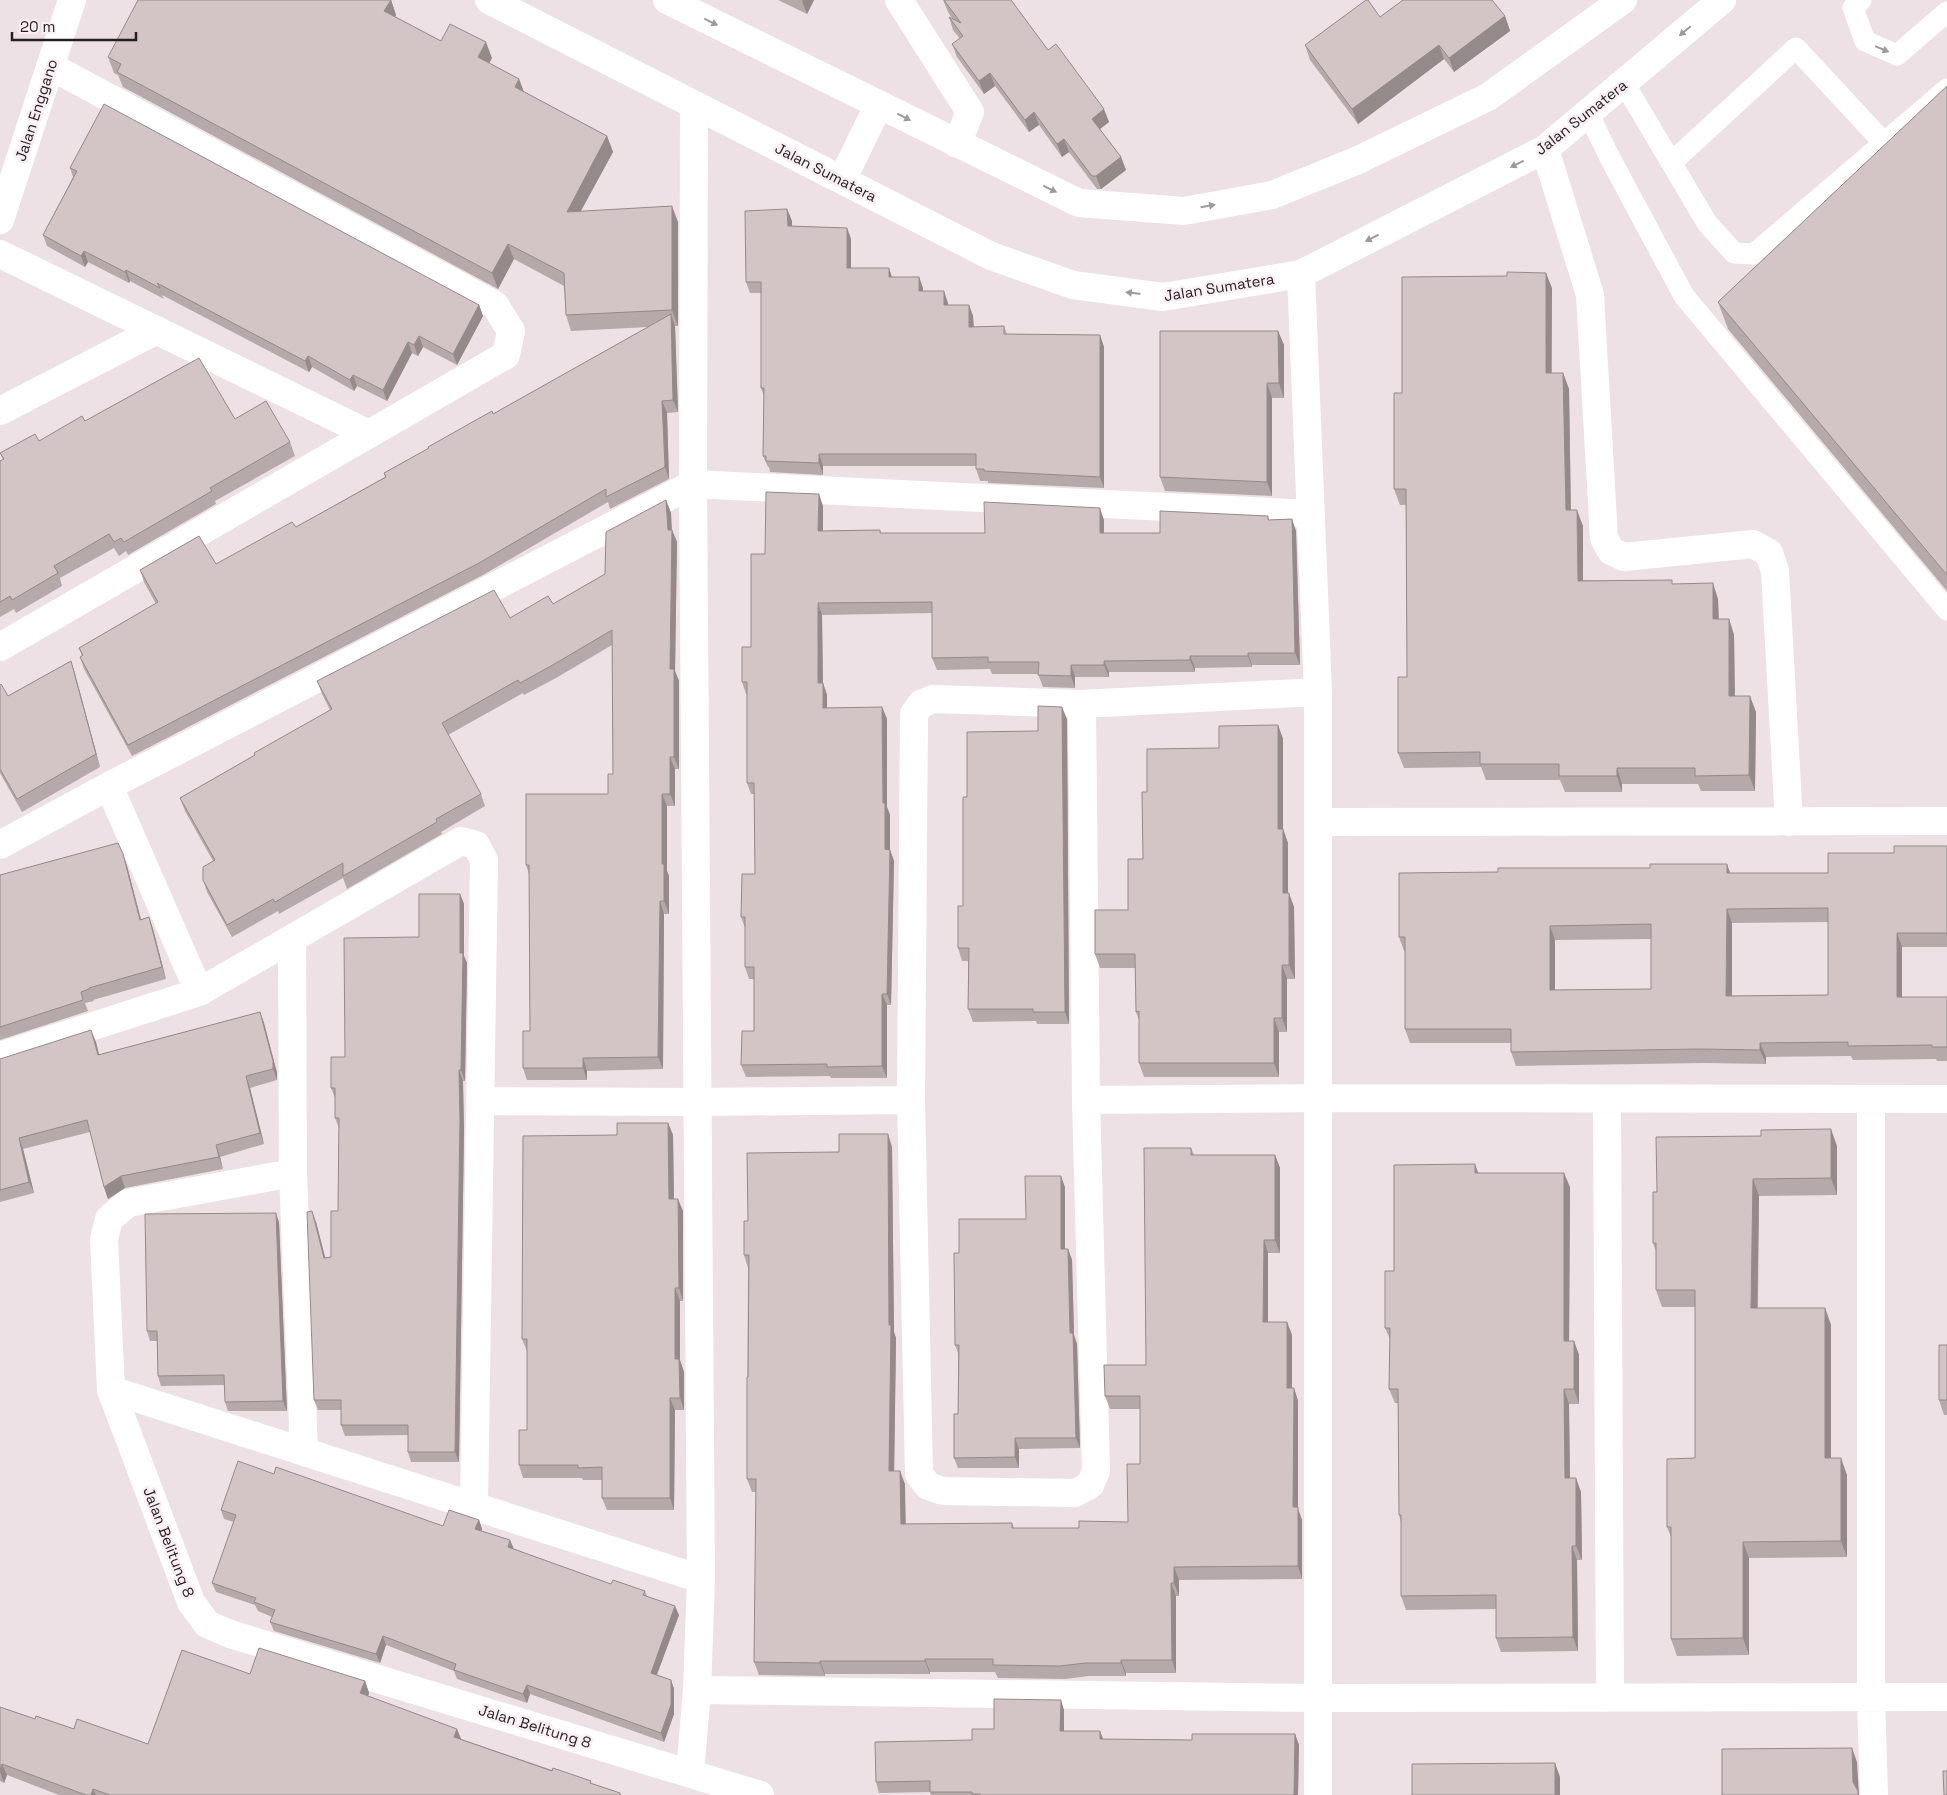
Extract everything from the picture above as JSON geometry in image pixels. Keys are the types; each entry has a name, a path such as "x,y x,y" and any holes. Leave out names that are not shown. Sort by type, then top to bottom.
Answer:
{"street":[{"name":"Jalan Enggano","path":"0,220 72,0"},
{"name":"Jalan Sumatera","path":"489,0 991,256 1073,285 1163,297 1301,274 1545,149 1722,0"},
{"path":"667,0 1079,203 1184,210 1272,195 1356,161 1488,97 1611,4"},
{"path":"898,0 970,112 957,144"},
{"path":"0,647 506,355 511,331 495,305 50,66"},
{"path":"842,180 879,104"},
{"path":"685,1772 697,1690 700,1579 693,484 694,105"},
{"path":"1545,149 1590,295 1604,538 1611,552 1624,557 1754,544 1769,553 1775,571 1789,822"},
{"path":"0,254 369,434"},
{"path":"1301,274 1318,692 1318,1795"},
{"path":"0,411 156,330"},
{"path":"0,845 109,786 693,484 1311,514"},
{"path":"1082,704 1086,1100 1096,1471 1090,1485 1075,1492 943,1491 928,1486 919,1474 911,1100 914,714 921,704 933,699 1082,704 1318,692"},
{"path":"109,786 199,992"},
{"path":"1318,822 1947,821"},
{"path":"0,1056 199,992 461,840 476,845 484,860 474,1506"},
{"path":"292,939 293,1173 304,1452"},
{"path":"1086,1100 1318,1098 1947,1099"},
{"path":"1606,1099 1610,1697"},
{"path":"1871,1099 1871,1697 1874,1795"},
{"path":"480,1101 697,1102 911,1100"},
{"name":"Jalan Belitung 8","path":"293,1173 128,1203 109,1219 104,1239 111,1390 191,1602 207,1624 240,1637 760,1795"},
{"path":"111,1390 700,1579"},
{"path":"697,1690 1318,1698 1947,1697"}],"lane":[{"path":"1861,0 1852,8 1865,42 1897,55 1947,12"},
{"path":"1671,163 1796,48 1884,142"},
{"path":"1624,83 1707,223 1734,253 1754,254 1947,89"},
{"path":"1588,113 1684,296 1947,610"}],"building":[{"path":"138,0 391,0 384,11 441,41 450,24 486,42 478,57 519,79 515,87 607,136 567,212 672,206 672,310 566,315 564,273 508,244 492,273 117,72 121,64 108,57"},
{"path":"944,0 1011,0 1048,50 1056,44 1104,109 1092,119 1121,157 1096,176 1092,176 1064,139 1057,144 1034,112 1025,120 990,73 979,81 952,44 963,36 949,17 961,23"},
{"path":"1368,0 1380,17 1403,0 1492,0 1505,16 1449,58 1439,45 1352,109 1305,45"},
{"path":"1947,86 1947,575 1718,302"},
{"path":"104,104 479,305 453,354 419,336 414,345 408,342 383,390 353,375 350,380 308,356 305,361 157,283 160,288 84,251 81,256 43,235 77,171 70,168"},
{"path":"787,209 788,226 847,228 847,268 889,268 889,277 919,277 919,291 944,291 944,305 969,305 969,327 1004,326 1004,334 1100,335 1100,477 984,471 984,469 976,469 976,454 819,454 819,463 766,461 766,456 763,456 764,388 761,388 761,282 746,282 745,211"},
{"path":"1507,272 1546,273 1546,373 1563,373 1566,510 1577,510 1578,581 1672,580 1672,584 1713,583 1713,619 1729,619 1729,696 1750,696 1749,775 1695,776 1695,768 1617,768 1617,776 1559,776 1559,764 1480,764 1480,752 1398,753 1398,677 1407,677 1406,489 1394,489 1394,393 1402,393 1402,277 1507,276"},
{"path":"671,314 673,400 662,401 665,467 606,497 606,489 479,563 128,745 80,657 83,655 79,648 158,602 140,570 199,536 216,564 292,522 296,527 386,477 384,473 428,447 492,411 493,414"},
{"path":"1160,331 1278,331 1279,383 1267,383 1267,482 1160,477"},
{"path":"199,358 235,419 266,401 290,442 210,488 212,491 124,542 121,538 114,542 109,534 54,566 58,573 12,600 10,596 0,602 0,461 4,459 0,453 35,434 39,441 82,416 85,421"},
{"path":"766,492 819,494 818,531 880,530 880,533 985,533 984,502 1100,508 1100,533 1160,533 1160,511 1268,516 1268,520 1292,519 1295,653 1248,653 1248,656 1190,656 1190,660 1104,661 1104,665 1071,665 1071,676 1038,675 1039,662 988,662 988,657 932,658 932,602 818,603 818,683 823,683 823,708 882,707 885,849 890,850 887,994 882,994 882,1066 827,1067 827,1064 741,1065 742,1031 754,1031 754,967 745,967 745,917 741,917 742,874 755,874 754,783 747,783 747,682 742,682 742,647 751,647 751,554 765,554"},
{"path":"666,500 668,530 672,530 670,669 674,669 674,757 670,757 670,794 662,794 664,901 660,901 658,1057 583,1058 583,1068 523,1068 523,1031 530,1031 529,865 526,865 526,794 608,794 608,774 613,774 612,630 520,683 518,680 442,723 481,794 436,819 437,822 343,876 343,863 275,902 273,899 227,925 203,880 203,867 215,860 180,798 332,709 317,681 494,590 510,618 548,596 553,604 605,574 606,532"},
{"path":"71,661 96,754 17,799 0,769 0,685 8,696"},
{"path":"1038,706 1062,707 1065,1012 1033,1012 1033,1009 968,1009 969,948 958,948 958,906 963,906 963,797 967,797 967,732 1038,731"},
{"path":"1278,725 1278,829 1283,829 1283,893 1289,893 1289,965 1282,965 1282,1018 1274,1018 1274,1063 1139,1063 1139,1011 1136,1012 1135,954 1095,954 1095,910 1128,910 1128,859 1143,859 1142,792 1147,792 1147,749 1219,748 1219,726"},
{"path":"118,843 123,854 140,920 149,917 162,967 89,988 81,992 83,1000 0,1027 0,875"},
{"path":"1894,846 1947,846 1947,933 1897,933 1897,997 1947,997 1947,1047 1932,1047 1932,1045 1848,1046 1848,1042 1760,1043 1760,1050 1511,1052 1511,1029 1405,1029 1405,937 1399,937 1399,873 1498,872 1498,868 1650,868 1650,864 1727,864 1727,873 1828,873 1828,853 1894,853","holes":["1828,908 1828,995 1726,996 1727,909","1651,924 1651,989 1550,990 1550,926"]},
{"path":"419,894 460,894 460,953 463,953 461,1070 459,1070 460,1121 455,1452 408,1452 408,1425 341,1425 341,1400 314,1400 307,1212 312,1211 324,1258 331,1257 331,1211 338,1211 339,1118 335,1118 335,1088 331,1088 331,1057 345,1057 344,938 419,937"},
{"path":"260,1012 273,1061 273,1069 246,1076 260,1133 216,1145 219,1157 121,1176 104,1187 87,1120 19,1138 29,1182 0,1190 0,1059 91,1030 98,1055"},
{"path":"617,1123 668,1123 669,1199 678,1199 679,1288 675,1288 675,1359 679,1359 680,1398 670,1398 670,1498 602,1498 602,1467 578,1468 578,1465 519,1465 519,1430 527,1430 527,1339 522,1339 523,1136 617,1135"},
{"path":"1831,1129 1831,1178 1753,1179 1751,1308 1825,1308 1825,1458 1841,1458 1841,1541 1743,1542 1743,1638 1671,1639 1671,1527 1667,1527 1667,1459 1695,1458 1695,1290 1656,1290 1656,1243 1653,1243 1653,1192 1657,1192 1656,1137 1761,1136 1761,1130"},
{"path":"839,1134 888,1134 889,1325 891,1325 889,1471 900,1471 901,1524 1012,1523 1012,1528 1079,1528 1079,1521 1128,1522 1127,1464 1140,1464 1140,1396 1105,1396 1104,1365 1146,1365 1144,1148 1191,1148 1191,1155 1275,1155 1275,1240 1264,1240 1263,1322 1287,1322 1287,1388 1294,1388 1293,1507 1298,1507 1298,1566 1174,1567 1174,1583 1171,1583 1172,1660 1121,1660 1121,1663 1085,1663 1060,1666 993,1665 993,1659 820,1661 820,1663 754,1662 756,1479 747,1479 749,1255 744,1255 744,1221 748,1221 747,1153 839,1152"},
{"path":"1475,1164 1475,1173 1564,1173 1564,1341 1574,1341 1574,1389 1564,1389 1565,1478 1576,1478 1576,1546 1572,1546 1573,1637 1496,1638 1496,1595 1401,1596 1398,1389 1389,1389 1390,1328 1385,1328 1385,1271 1394,1271 1394,1165"},
{"path":"1025,1176 1061,1176 1061,1249 1068,1249 1070,1333 1073,1333 1076,1438 1015,1438 1015,1457 954,1458 954,1414 958,1414 959,1345 955,1345 954,1253 959,1253 959,1219 1026,1219"},
{"path":"276,1213 283,1401 225,1402 224,1375 158,1376 157,1331 147,1331 145,1214"},
{"path":"1939,1345 1947,1345 1947,1400 1939,1400"},
{"path":"238,1461 274,1474 276,1467 443,1526 449,1510 479,1520 475,1529 510,1540 508,1547 611,1584 613,1580 645,1591 643,1595 675,1606 651,1673 671,1680 671,1705 661,1733 527,1685 523,1694 454,1670 456,1664 383,1636 376,1654 270,1622 275,1610 254,1602 256,1598 212,1583 236,1515 221,1510"},
{"path":"259,1648 365,1681 360,1693 457,1729 454,1737 552,1771 553,1768 591,1781 590,1783 620,1793 620,1795 110,1795 93,1789 91,1795 86,1795 2,1764 0,1770 0,1707 35,1719 36,1716 74,1729 77,1719 148,1744 182,1650 250,1674"},
{"path":"994,1699 1061,1700 1060,1731 1100,1731 1100,1739 1192,1740 1192,1734 1295,1734 1294,1795 980,1795 972,1794 972,1792 930,1792 930,1781 876,1782 875,1742 972,1740 972,1729 994,1729"},
{"path":"1852,1748 1853,1782 1858,1795 1722,1795 1722,1749"},
{"path":"1555,1763 1555,1795 1412,1795 1412,1764"},
{"path":"1943,1771 1947,1771 1947,1795 1944,1795"}]}
